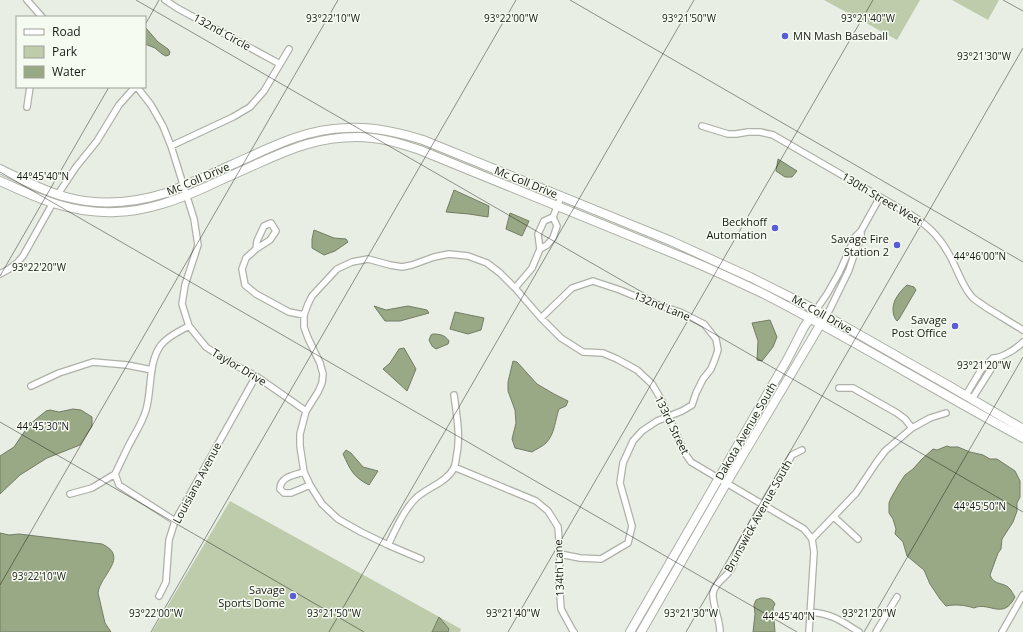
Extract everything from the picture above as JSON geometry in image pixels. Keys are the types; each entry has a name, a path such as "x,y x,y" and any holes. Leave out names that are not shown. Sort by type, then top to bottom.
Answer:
{"main road":[{"name":"Mc Coll Drive","path":"0,169 37,187 76,199 121,202 157,196 184,186 292,139 313,132 346,128 390,131 418,139 561,196 731,267 816,310 1023,429"},
{"name":"Mc Coll Drive","path":"0,181 52,203 73,209 100,212 122,212 159,206 187,196 299,146 325,140 358,137 388,141 420,150 687,259 764,295 820,324 1023,438"},
{"name":"Dakota Avenue South","path":"630,632 787,360 804,326 816,310"},
{"name":"Dakota Avenue South","path":"641,632 727,482 826,316"}],"street":[{"path":"27,0 41,16"},
{"name":"132nd Circle","path":"165,0 280,64"},
{"path":"171,146 250,107 264,91 290,49"},
{"path":"27,107 30,88"},
{"path":"58,194 76,167 97,141 118,105 135,88"},
{"name":"Taylor Drive","path":"137,88 151,105 163,126 171,146 194,219 198,245 185,285 182,304 189,326 206,347 227,361 256,376 306,411"},
{"name":"130th Street West","path":"702,126 728,134 760,132 773,136 920,220 934,232 947,250 959,276 973,298 1023,330"},
{"path":"540,249 547,245 553,238 557,226 554,217 561,196"},
{"name":"Dakota Avenue South","path":"816,310 844,264 855,237 861,231 880,197"},
{"path":"0,274 9,270 23,256 52,203"},
{"path":"515,288 532,268 540,249 538,234 544,221 554,217"},
{"name":"Dakota Avenue South","path":"826,316 849,270 857,246 861,240 861,231"},
{"path":"256,249 246,258 242,269 246,285 256,294 289,312 304,315 304,327 320,363 323,374 322,383 318,392 306,411 300,434 300,446 304,472 310,485 322,504 338,519 388,545 421,559"},
{"name":"133rd Street","path":"304,315 312,296 337,269 352,262 368,259 402,267 449,254 468,256 487,263 515,288 561,338 583,352 603,353 637,370 652,384 662,401 684,452 691,462 804,529 812,539"},
{"name":"132nd Lane","path":"541,318 572,288 593,281 680,312 704,324 716,339 718,350 712,369 696,393 692,405 669,417 657,421 642,431 633,442 623,463 620,483 632,526 628,543 601,559 580,558 560,554"},
{"path":"70,494 92,488 115,474 146,411 156,354 162,344 171,336 189,326"},
{"path":"969,397 985,379 997,362 998,358 1018,347 1023,342"},
{"path":"31,386 59,373 93,362 127,365 152,370"},
{"name":"Louisiana Avenue","path":"159,596 166,582 169,540 175,521 256,376"},
{"path":"840,388 853,388 897,413 905,419 912,428"},
{"path":"388,545 405,512 416,498 440,482 454,467 458,452 459,436 454,395"},
{"path":"809,632 814,552 812,539 856,494 880,457 912,428 930,418 946,413"},
{"name":"Brunswick Avenue South","path":"720,632 719,620 714,605 715,587 732,569 738,550 792,455 802,450"},
{"name":"134th Lane","path":"454,467 536,501 548,511 558,527 560,554 560,609 574,632"},
{"path":"304,472 283,479 280,484 280,489 284,493 310,485"},
{"path":"115,474 120,485 175,521"},
{"path":"834,518 858,539"},
{"path":"1002,632 1023,595"},
{"path":"876,632 898,597"},
{"path":"810,612 821,613 834,617 860,632"}],"green space":[{"path":"824,0 920,0 897,40"},
{"path":"952,0 999,0 988,20"},
{"path":"230,501 461,629 460,632 152,632"}],"water":[{"path":"146,28 158,42 168,49 170,52 169,55 166,56 162,54 155,48 146,44"},
{"path":"778,159 797,171 792,177 785,177 776,171"},
{"path":"454,190 489,206 488,217 446,212"},
{"path":"510,213 529,221 522,236 506,229"},
{"path":"314,230 334,238 346,239 348,242 335,251 324,255 312,248"},
{"path":"907,285 914,287 916,290 897,321 893,313 894,303 899,293"},
{"path":"374,306 386,310 408,306 427,310 429,313 400,321 385,321"},
{"path":"455,312 484,318 481,330 468,334 450,329"},
{"path":"770,320 777,337 773,347 762,361 757,360 758,341 752,323"},
{"path":"433,334 444,336 449,341 448,344 436,349 432,346 429,340"},
{"path":"404,348 416,369 407,391 383,369 390,363 399,349"},
{"path":"513,361 517,362 537,384 568,401 566,406 559,409 553,431 549,439 532,452 515,448 512,439 516,423 515,410 508,391 508,382"},
{"path":"73,409 81,410 92,417 92,426 80,445 47,458 20,475 0,494 0,456 14,447 29,425 46,411 50,410 59,412"},
{"path":"947,446 958,447 983,455 990,459 997,459 1015,471 1020,481 1020,497 1017,503 1017,511 1013,522 1002,539 1001,549 998,553 990,575 994,581 1007,586 1015,597 1006,608 974,608 960,605 946,606 930,584 924,570 907,556 903,542 895,534 896,529 893,519 889,513 889,503 899,484 905,475 933,449 937,450"},
{"path":"346,450 351,453 363,467 378,471 369,485 359,479 350,468 343,454"},
{"path":"0,533 102,544 110,549 114,560 100,586 98,593 105,623 111,632 0,632"},
{"path":"761,598 771,599 775,604 773,608 775,632 753,632 755,614 754,605 756,600"},
{"path":"439,617 449,629 448,632 432,632"}],"place":[{"name":"MN Mash Baseball","path":"785,36"},
{"name":"Beckhoff Automation","path":"775,228"},
{"name":"Savage Fire Station 2","path":"897,245"},
{"name":"Savage Post Office","path":"955,326"},
{"name":"Savage Sports Dome","path":"293,596"}]}
